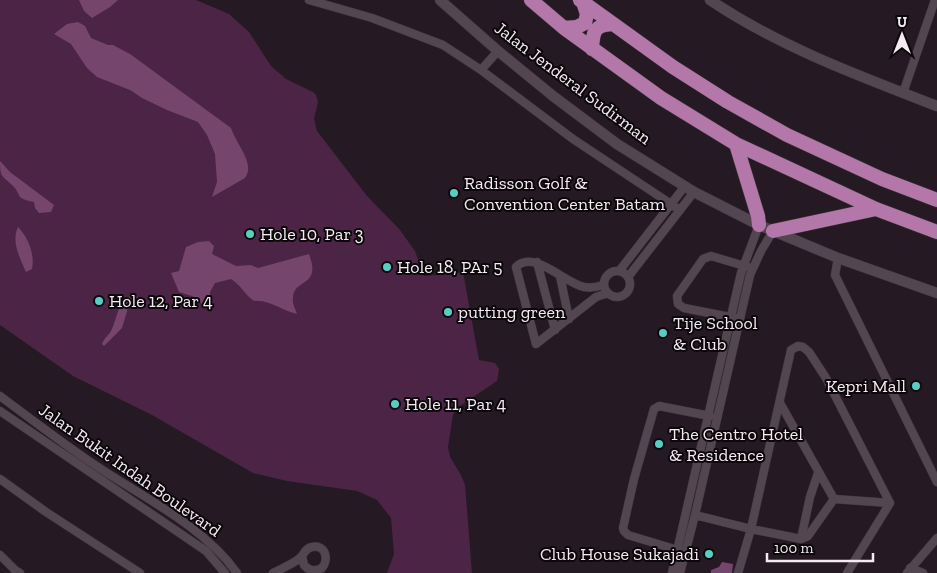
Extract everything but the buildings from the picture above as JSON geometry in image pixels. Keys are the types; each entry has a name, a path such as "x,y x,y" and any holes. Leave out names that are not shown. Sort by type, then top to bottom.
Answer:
{"highway":[{"path":"531,0 592,50 661,98 736,144 876,209 937,232"},
{"path":"564,28 577,27 585,23 587,14 582,1"},
{"path":"582,1 673,67 728,102 787,135 882,179 937,200"},
{"path":"592,50 593,36 597,28 601,25 613,24"},
{"path":"736,144 760,225"},
{"path":"773,231 876,209"}],"street":[{"path":"308,0 372,18 443,45 481,70 573,139 680,210"},
{"name":"Jalan Jenderal Sudirman","path":"440,0 553,96 617,144 690,189 773,231 838,258 937,293"},
{"path":"710,0 790,47 937,106"},
{"path":"903,93 935,0"},
{"path":"481,70 498,51"},
{"path":"620,270 672,204 690,189"},
{"path":"628,276 680,210 690,189"},
{"path":"672,573 707,416 744,265 760,225"},
{"path":"680,573 752,270 773,231"},
{"path":"740,319 684,308 678,304 677,296 703,259 707,257 711,256 744,265 752,270"},
{"path":"838,258 835,275 937,482"},
{"path":"603,285 582,287 534,261 519,264 516,268 536,344 596,298 608,294 620,297 627,292 630,285 628,276 620,270 611,271 603,281 608,294"},
{"path":"537,262 555,330"},
{"path":"560,276 569,319"},
{"path":"738,573 751,530 791,350 794,347 803,348 809,352 826,378 890,503"},
{"name":"Jalan Bukit Indah Boulevard","path":"0,396 89,466 173,516 210,543 231,564 237,573"},
{"path":"780,403 834,499"},
{"path":"686,553 628,535 624,532 623,528 634,478 654,409 659,406 717,418"},
{"path":"0,411 89,466 206,551 225,573"},
{"path":"801,539 810,497 818,472"},
{"path":"0,479 46,512 140,573"},
{"path":"695,515 751,530 801,539 808,536 834,499"},
{"path":"834,499 890,503"},
{"path":"847,573 890,503"},
{"path":"908,571 936,542"},
{"path":"0,555 20,573"},
{"path":"274,573 302,556"},
{"path":"908,571 923,573"}],"shaded area":[{"path":"0,0 196,0 229,14 249,32 271,66 286,79 316,95 318,102 314,119 317,131 367,196 400,230 415,251 424,276 463,272 479,360 495,363 499,369 497,381 457,408 453,415 448,447 450,457 465,485 472,573 387,573 394,554 391,518 377,500 357,491 287,481 253,473 152,415 73,376 0,325"},
{"path":"79,0 118,0 92,18 84,11"},
{"path":"78,22 85,26 91,38 108,45 113,45 130,54 231,128 247,162 248,169 245,178 212,197 217,182 215,154 207,135 198,122 167,110 130,90 97,77 87,68 71,44 54,34 67,24"},
{"path":"0,161 10,172 54,205 51,212 39,213 35,208 34,202 21,198 15,188 2,176"},
{"path":"18,227 28,241 32,252 32,269 26,272 16,244 15,238"},
{"path":"209,241 214,246 212,254 236,266 251,265 258,268 309,254 312,265 310,278 297,287 294,292 293,302 297,314 270,303 254,301 231,279 215,283 210,292 212,304 204,308 198,298 179,292 171,273 179,271 186,247 198,242"},
{"path":"135,294 139,299 128,308 122,328 104,346 102,344 111,331 121,305"},
{"path":"722,562 733,564 732,573 711,573 711,570 719,567"}],"place":[{"name":"Radisson Golf & Convention Center Batam","path":"454,193"},
{"name":"Hole 10, Par 3","path":"250,234"},
{"name":"Hole 18, PAr 5","path":"387,267"},
{"name":"Hole 12, Par 4","path":"99,301"},
{"name":"putting green","path":"448,312"},
{"name":"Tije School & Club","path":"663,333"},
{"name":"Kepri Mall","path":"916,386"},
{"name":"Hole 11, Par 4","path":"395,404"},
{"name":"The Centro Hotel & Residence","path":"659,444"},
{"name":"Club House Sukajadi","path":"709,554"}]}
